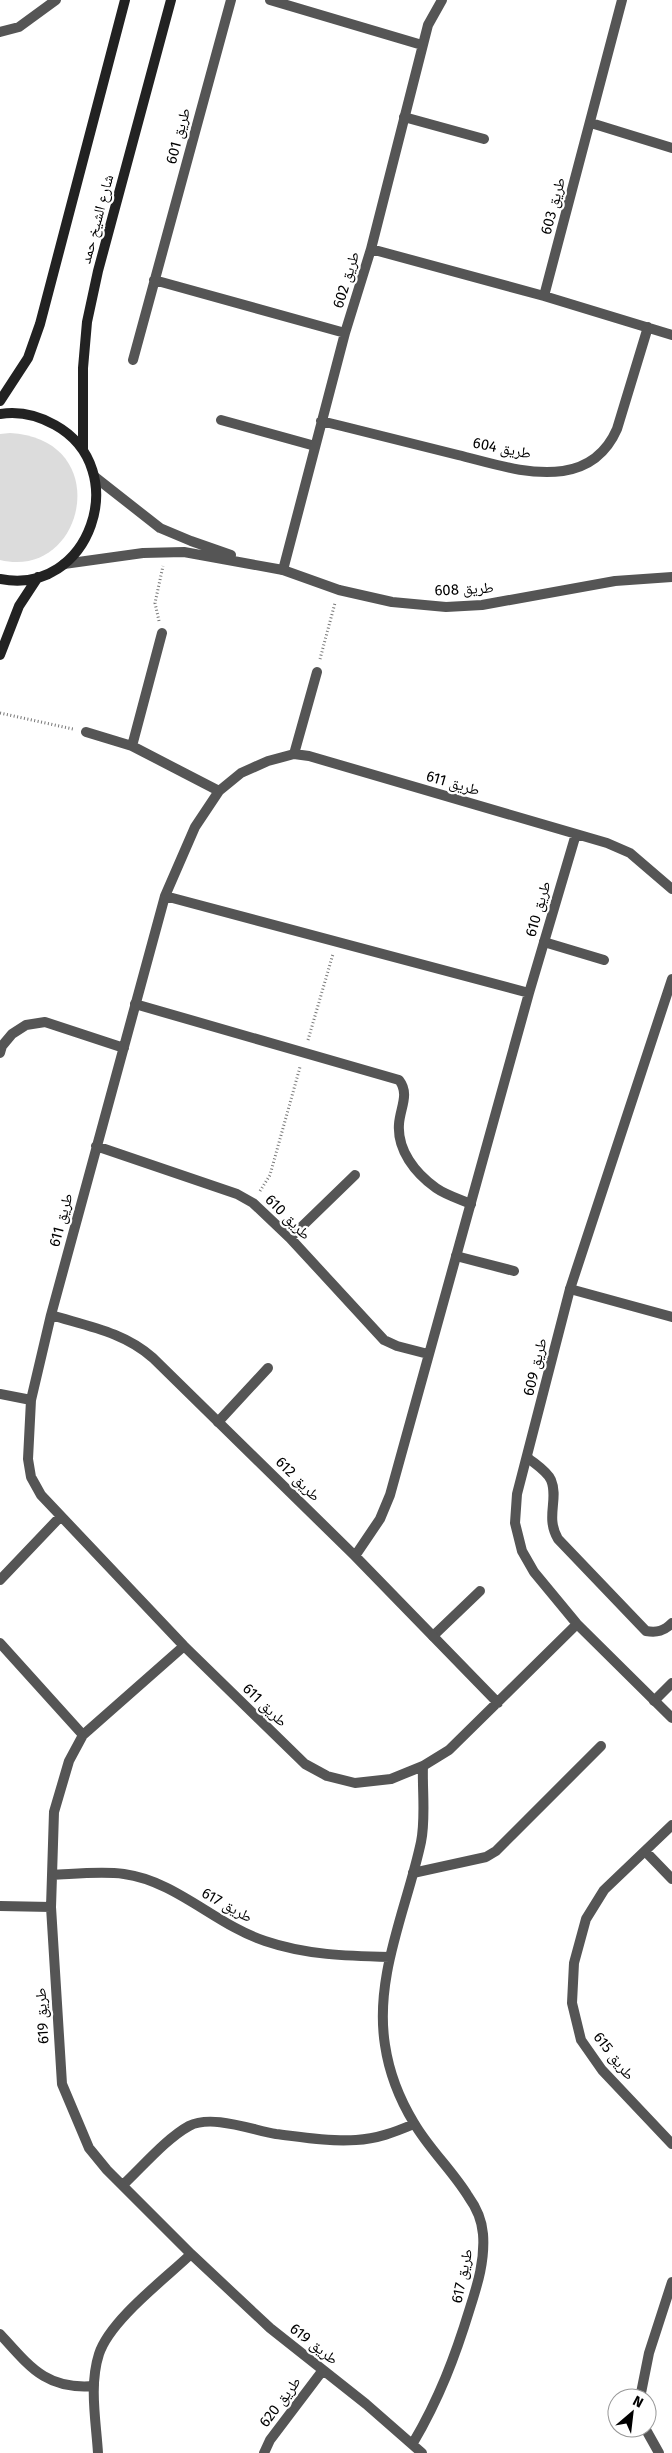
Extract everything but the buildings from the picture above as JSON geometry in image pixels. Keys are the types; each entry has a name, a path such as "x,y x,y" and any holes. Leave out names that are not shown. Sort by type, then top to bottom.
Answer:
{"main road":[{"name":"شارع الشيخ حمد","path":"0,401 28,358 40,324 125,0"},
{"name":"شارع الشيخ حمد","path":"82,450 83,368 87,322 98,272 171,0"},
{"path":"0,414 19,413 48,421 61,428 82,450 95,477 97,498 95,518 84,543 64,564 38,577 22,580 0,579"},
{"path":"0,655 20,606 38,577"}],"street":[{"path":"0,32 19,27 52,5 56,0"},
{"name":"طريق 601","path":"133,360 231,0"},
{"path":"270,0 422,45"},
{"name":"طريق 602","path":"283,570 345,333 371,249 422,45 428,25 442,0"},
{"name":"طريق 603","path":"544,296 592,123 622,0"},
{"path":"404,117 484,139"},
{"path":"592,123 672,148"},
{"path":"371,249 544,296 672,335"},
{"path":"154,280 345,333"},
{"name":"طريق 604","path":"321,421 518,469 563,471 584,465 601,455 611,442 648,327"},
{"path":"221,420 315,446"},
{"name":"طريق 608","path":"95,477 160,528 190,542 261,565"},
{"name":"طريق 608","path":"64,564 143,553 184,552 283,570 339,590 392,602 446,607 482,605 615,581 672,577"},
{"path":"132,746 162,633"},
{"path":"294,754 317,672"},
{"path":"86,732 132,746 219,791"},
{"name":"طريق 611","path":"577,1624 450,1750 423,1766 391,1779 355,1783 327,1776 305,1764 184,1646 41,1495 31,1476 28,1459 31,1400 96,1146 165,896 195,827 219,791 241,773 268,761 294,754 309,756 607,843 630,853 672,889"},
{"name":"طريق 610","path":"355,1556 380,1519 390,1495 529,993 576,834"},
{"path":"165,896 529,993"},
{"path":"544,942 604,960"},
{"name":"طريق 609","path":"672,979 570,1289 528,1458 517,1494 515,1523 522,1551 534,1572 577,1624 672,1718"},
{"path":"135,1004 399,1080 405,1093 399,1124 400,1141 407,1158 436,1188 471,1204"},
{"path":"0,1053 2,1046 12,1034 26,1025 45,1022 124,1048"},
{"name":"طريق 610","path":"96,1146 237,1194 253,1203 290,1238 384,1340 397,1346 428,1354"},
{"path":"290,1238 355,1175"},
{"path":"456,1256 514,1271"},
{"path":"570,1289 672,1317"},
{"name":"طريق 612","path":"51,1316 120,1336 138,1345 355,1556 498,1703"},
{"path":"218,1422 268,1368"},
{"path":"0,1394 31,1400"},
{"path":"528,1458 548,1474 552,1481 551,1522 558,1539 646,1630 654,1632 663,1631 672,1623"},
{"path":"0,1580 61,1516"},
{"path":"433,1636 480,1591"},
{"path":"0,1642 83,1735"},
{"name":"طريق 619","path":"184,1646 83,1735 69,1761 54,1812 51,1907 62,2084 89,2148 107,2170 124,2184 191,2254 270,2328 413,2443 422,2453"},
{"path":"654,1701 672,1683"},
{"path":"413,1873 486,1857 496,1851 601,1746"},
{"name":"طريق 617","path":"413,2443 432,2410 454,2360 480,2275 484,2253 483,2232 474,2205 414,2124 397,2090 385,2045 383,2000 390,1957 422,1839 423,1766"},
{"name":"طريق 615","path":"672,1825 604,1890 586,1919 574,1963 572,2003 582,2040 602,2070 672,2144"},
{"path":"645,1851 672,1879"},
{"name":"طريق 617","path":"52,1875 125,1874 159,1885 199,1906 223,1923 264,1941 306,1952 390,1957"},
{"path":"0,1906 51,1907"},
{"path":"124,2184 178,2134 191,2125 206,2122 237,2124 274,2133 356,2140 384,2136 414,2124"},
{"path":"98,2453 94,2386 99,2354 110,2332 191,2254"},
{"path":"642,2388 650,2353 672,2282"},
{"path":"0,2334 29,2366 52,2382 72,2388 94,2386"},
{"name":"طريق 620","path":"264,2453 270,2440 323,2370"},
{"path":"651,2438 659,2453"}],"path":[{"path":"162,633 155,603 166,553"},
{"path":"317,672 339,590"},
{"path":"0,713 86,732"},
{"path":"253,1203 270,1175 337,942"}],"shaded area":[{"path":"10,433 43,441 65,458 76,481 77,507 68,531 52,550 29,561 0,560 0,434"}]}
